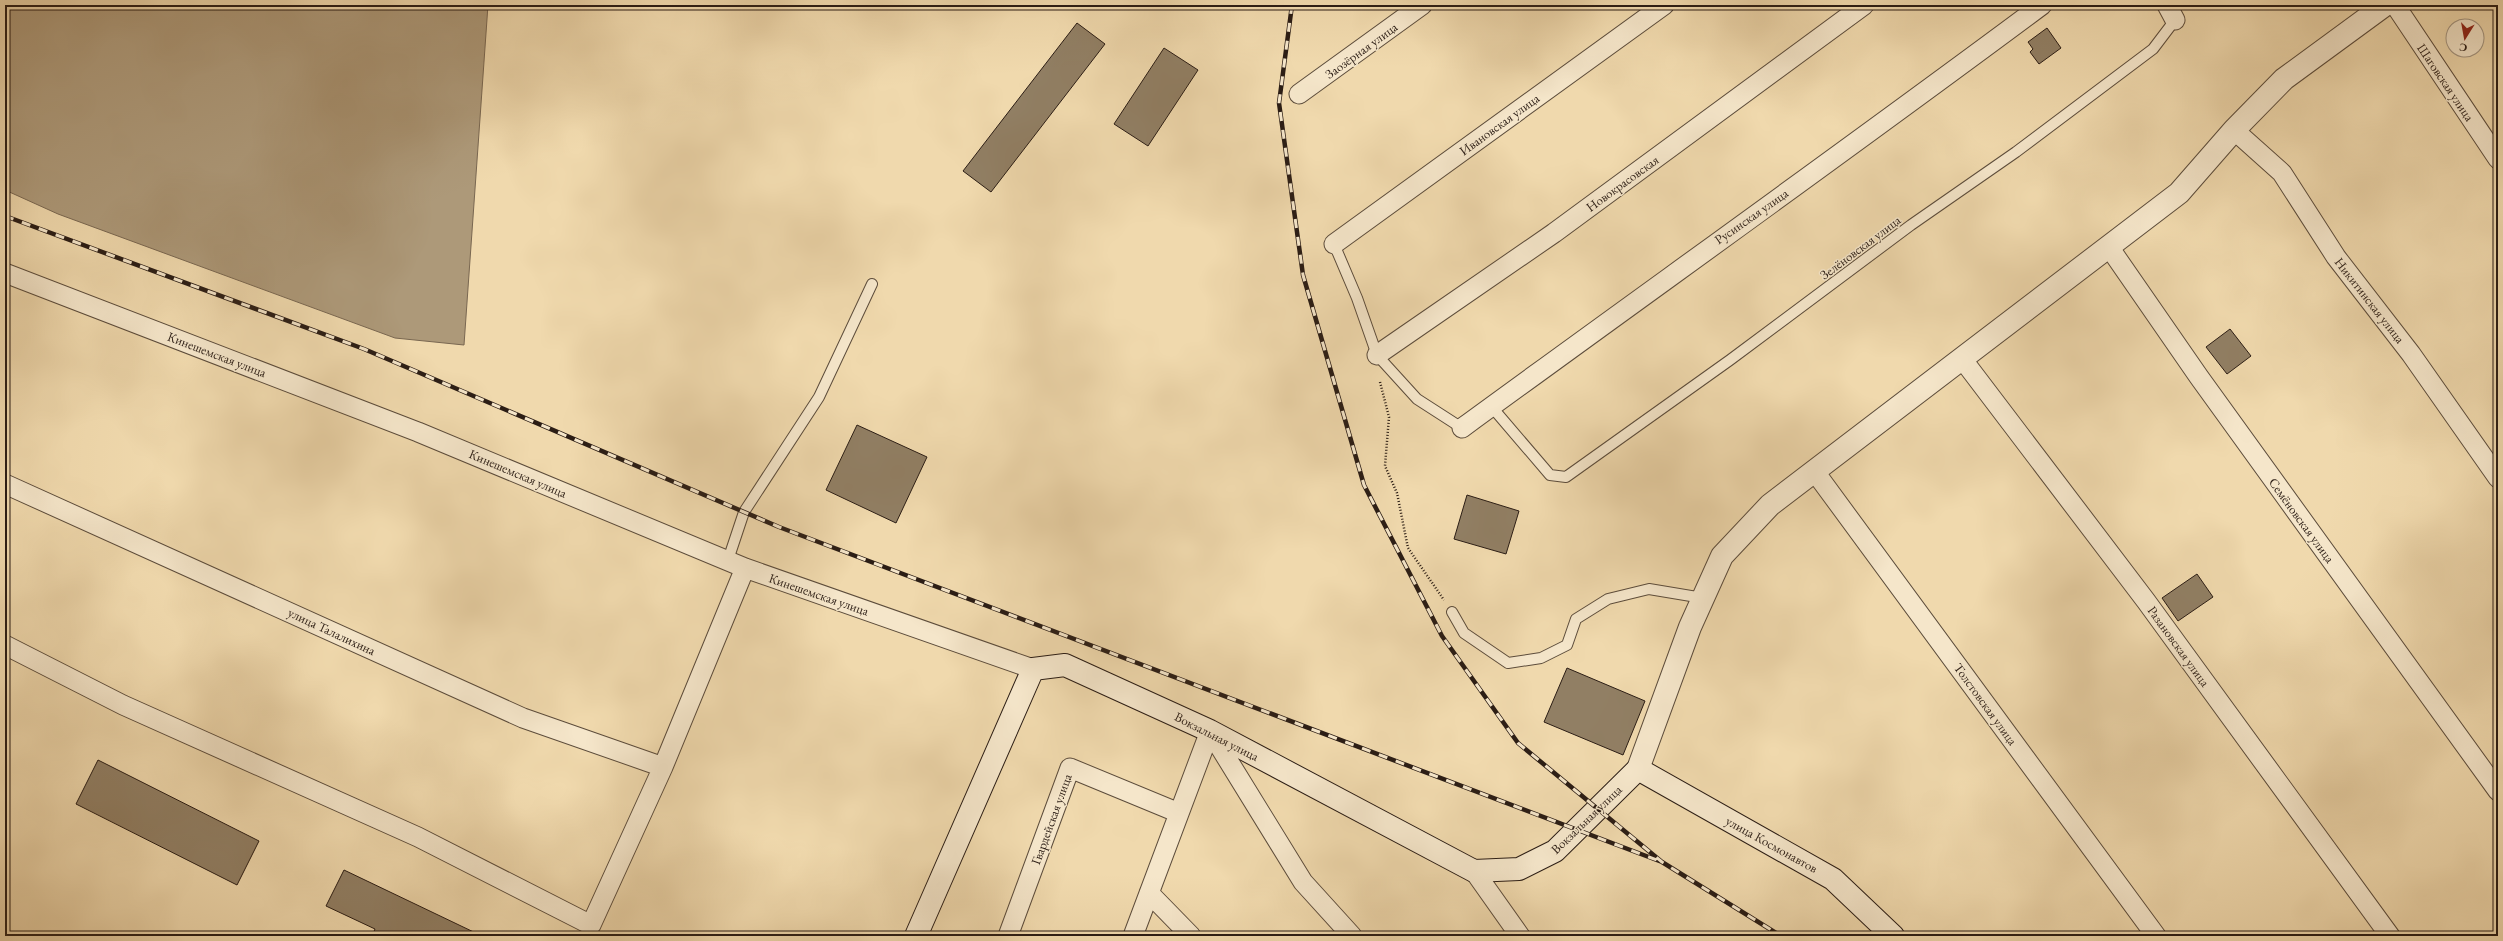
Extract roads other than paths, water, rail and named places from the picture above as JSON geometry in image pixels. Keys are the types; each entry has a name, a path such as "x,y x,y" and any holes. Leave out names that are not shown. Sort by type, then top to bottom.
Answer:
{"main road":[{"path":"1638,769 1690,627 1722,556 1770,506 2179,193 2234,130 2284,79 2385,5"},
{"name":"Вокзальная улица","path":"1033,669 1066,664 1210,731 1474,871 1519,869 1555,851 1638,769"},
{"path":"916,936 1033,669"},
{"name":"улица Космонавтов","path":"1638,769 1833,879 1893,936"}],"street":[{"name":"Заозёрная улица","path":"1300,94 1422,5"},
{"name":"Ивановская улица","path":"1334,244 1664,5"},
{"name":"Новокрасовская","path":"1377,355 1554,233 1864,5"},
{"name":"Русинская улица","path":"1462,428 1712,244 1886,120 2042,5"},
{"name":"Шаговская улица","path":"2395,5 2498,159"},
{"name":"Никитинская улица","path":"2234,130 2282,173 2336,257 2412,354 2498,478"},
{"name":"Семёновская улица","path":"2109,247 2199,377 2498,791"},
{"name":"Кинешемская улица","path":"5,273 418,432 737,564 1033,669"},
{"name":"Разановская улица","path":"1962,360 2146,601 2390,936"},
{"name":"Толстовская улица","path":"1815,472 2156,936"},
{"name":"улица Талалихина","path":"5,484 523,718 663,767"},
{"path":"5,646 123,705 418,837 591,925 663,767 737,564"},
{"path":"1133,936 1210,731"},
{"path":"1210,731 1303,882 1352,936"},
{"name":"Гвардейская улица","path":"1008,936 1070,768 1179,813"},
{"path":"1474,871 1520,936"},
{"path":"1149,893 1191,936"}],"lane":[{"name":"Зелёновская улица","path":"1491,406 1550,475 1566,477 1730,360 1911,225 2016,152 2154,49 2171,12"},
{"path":"1334,244 1357,298 1377,355 1417,399 1462,428"},
{"path":"737,564 744,512 819,397 872,284"},
{"path":"1452,612 1464,633 1508,662 1541,658 1567,645 1576,619 1608,599 1649,589 1703,598"}],"railway":[{"path":"1292,5 1279,103 1303,275 1364,485 1442,636 1518,743 1662,862 1781,936"},
{"path":"5,216 364,349 779,527 1662,862"}]}
